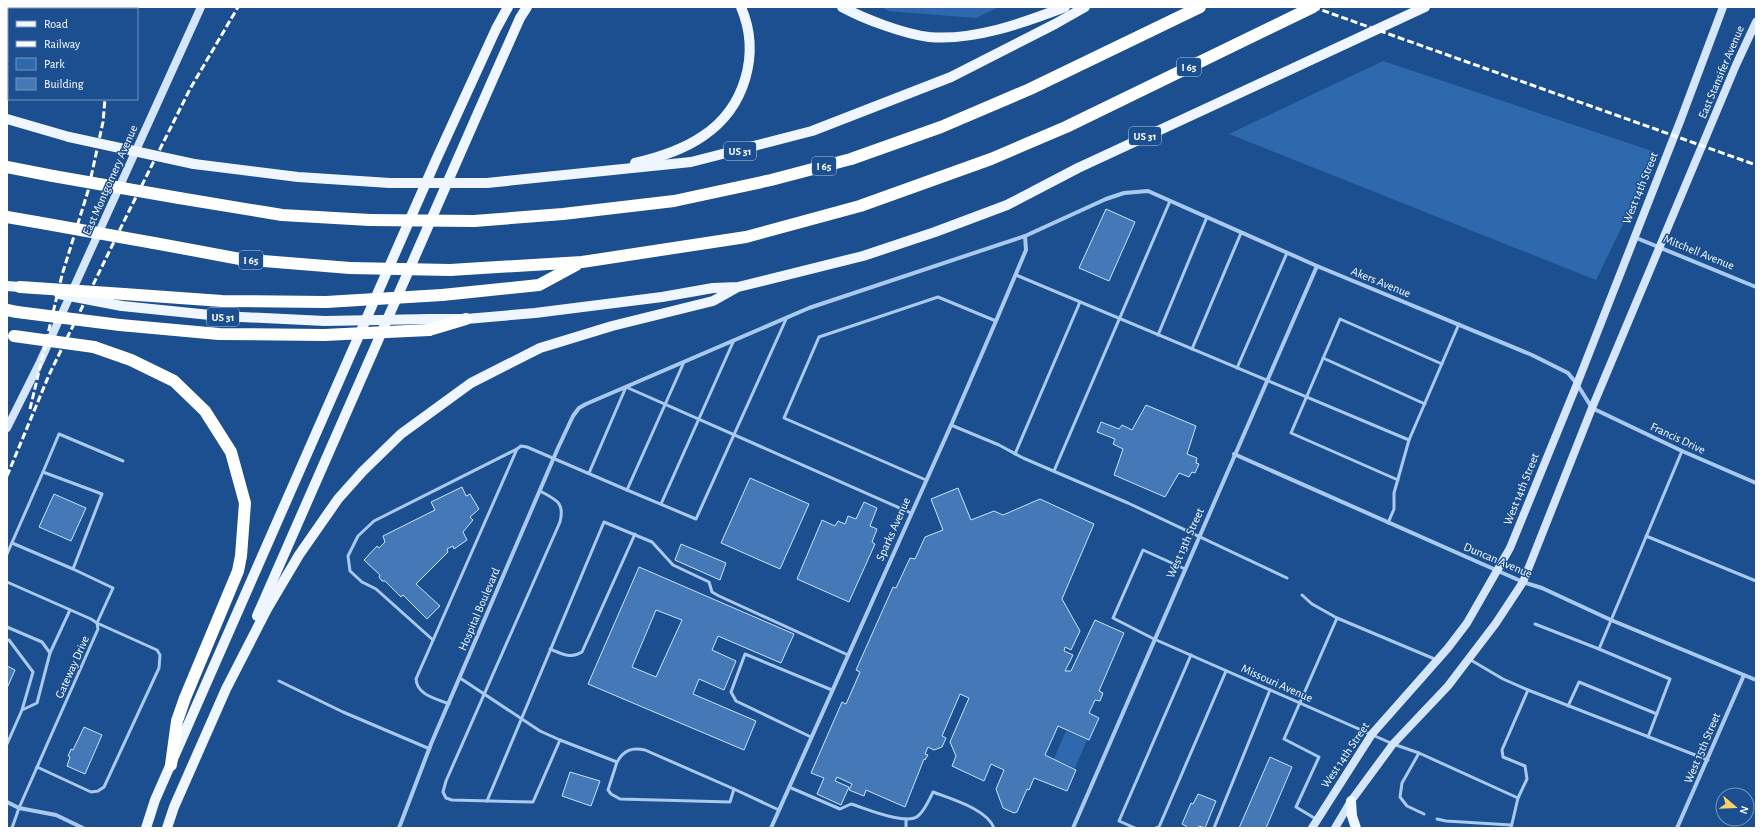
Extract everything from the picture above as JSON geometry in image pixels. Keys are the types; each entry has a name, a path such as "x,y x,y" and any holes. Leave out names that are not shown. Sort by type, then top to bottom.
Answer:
{"highway":[{"name":"I 65","path":"7,167 282,215 370,220 474,221 563,214 674,201 771,180 851,159 942,127 1030,89 1200,7"},
{"name":"I 65","path":"7,217 240,260 350,268 450,270 582,262 746,237 867,203 991,159 1066,127 1313,7"},
{"path":"20,287 123,300 326,302 442,295 539,285 582,262"},
{"path":"12,311 120,325 219,334 324,335 466,320"},
{"path":"10,335 94,347 132,360 174,381 205,411 231,452 245,503 241,556 238,571 185,698 177,721 171,765"}],"main road":[{"path":"146,828 155,800 436,160 496,29 508,7"},
{"path":"167,828 174,807 238,662 284,552 520,18 527,7"},
{"path":"604,172 644,161 682,147 702,137 721,122 738,97 747,77 749,68 750,46 748,29 741,7"},
{"path":"842,7 853,13 901,30 929,36 962,36 990,32 1030,21 1065,7"},
{"name":"US 31","path":"7,119 69,137 194,164 298,177 390,183 487,183 604,172 691,162 812,131 951,77 1085,7"},
{"name":"US 31","path":"466,320 662,297 713,288 738,287 863,256 935,232 1007,205 1078,168 1425,7"},
{"path":"7,286 20,287"},
{"path":"238,662 299,555 338,499 363,470 401,434 471,383 540,348 612,326 713,301 738,287"},
{"name":"US 31","path":"123,300 220,316 429,324"},
{"path":"1352,801 1352,816 1356,828"}],"street":[{"name":"East Montgomery Avenue","path":"7,428 40,362 201,7"},
{"name":"East Stansifer Avenue","path":"1681,119 1723,7"},
{"name":"East Stansifer Avenue","path":"1660,247 1756,22"},
{"name":"West 14th Street","path":"1312,828 1372,734 1437,660 1467,623 1510,548 1577,384 1633,237 1681,119"},
{"name":"Akers Avenue","path":"1025,236 1106,199 1124,193 1148,191 1316,266 1532,355 1568,373 1577,384 1592,408"},
{"path":"626,387 809,308 1025,236"},
{"name":"Sparks Avenue","path":"771,828 951,425 1016,275 1026,250 1025,236"},
{"name":"Mitchell Avenue","path":"1633,237 1756,286"},
{"path":"1335,828 1352,801 1393,744 1448,686 1496,623 1522,582 1592,408 1660,247"},
{"name":"West 13th Street","path":"1073,828 1234,454 1268,381 1316,266"},
{"name":"Hospital Boulevard","path":"400,828 430,749 554,457 573,416 579,408 586,404 626,387"},
{"name":"Francis Drive","path":"1592,408 1682,451 1756,483"},
{"name":"Duncan Avenue","path":"1234,454 1522,582 1542,588 1611,620 1756,680"},
{"name":"West 15th Street","path":"1678,828 1744,675"},
{"path":"7,802 19,808 56,815 83,828"}],"lane":[{"path":"1054,471 1170,201"},
{"path":"1158,335 1207,217"},
{"path":"1192,349 1242,233"},
{"path":"1237,368 1287,253"},
{"path":"1016,275 1409,440"},
{"path":"926,480 784,418 795,391 819,337 938,297 996,321"},
{"path":"1015,454 1080,302"},
{"path":"433,640 376,589 362,582 350,572 348,556 358,536 374,521 521,446 554,457 696,519 787,317"},
{"path":"1398,480 1291,433 1340,320 1442,364"},
{"path":"1388,523 1394,509 1394,494 1409,440 1459,324"},
{"path":"661,504 734,340"},
{"path":"1323,358 1425,404"},
{"path":"628,490 664,404 684,362"},
{"path":"589,473 626,387 911,512"},
{"path":"951,425 999,445 1015,454 1200,536 1287,578"},
{"path":"7,554 59,434 123,461"},
{"path":"449,705 422,692 416,686 416,679 517,449"},
{"path":"1599,649 1682,451"},
{"path":"43,472 102,494 73,569"},
{"path":"540,491 560,504 562,511 560,522 446,781 443,792 446,798 452,800 533,802 560,740"},
{"path":"487,801 604,522 652,542 672,565 709,582 712,592 719,596 848,655"},
{"path":"550,649 566,656 575,656 582,652 635,534"},
{"path":"1646,536 1756,581"},
{"path":"12,543 113,588 98,623 157,650 160,655 159,668 104,787 98,792 91,792 37,767"},
{"name":"Missouri Avenue","path":"1185,569 1143,550 1113,618 1191,656 1393,744 1419,753 1518,798"},
{"name":"Gateway Drive","path":"7,584 98,623 96,635 19,808 12,828"},
{"path":"1302,596 1312,604 1337,618 1437,660"},
{"path":"22,710 38,703 50,653 70,610"},
{"path":"1317,819 1296,807 1319,757 1284,739 1337,618"},
{"path":"1535,624 1670,679 1648,738"},
{"path":"7,627 42,642 50,653"},
{"path":"7,640 9,640 33,672 22,710 7,744"},
{"path":"811,737 736,701 731,692 745,654 832,690"},
{"path":"1135,828 1119,821 1191,656"},
{"path":"1469,659 1503,679 1528,690 1648,738 1708,760"},
{"path":"1158,827 1226,671"},
{"path":"460,678 486,693 540,731 617,762"},
{"path":"279,681 343,712 430,749"},
{"path":"1568,706 1579,682 1657,714"},
{"path":"1214,828 1270,690"},
{"path":"1438,819 1446,821 1511,826 1518,798 1527,779 1525,766 1503,757 1502,750 1528,690"},
{"path":"734,789 730,802 620,799 611,794 608,790 617,762 622,754 637,748 645,750 734,789 779,810"},
{"path":"1419,753 1402,783 1400,797 1407,806 1424,814"},
{"path":"789,787 840,809 851,804 897,818 906,819 917,817 925,808 933,792 976,810 991,822 994,828"},
{"path":"906,819 906,828"}],"green space":[{"path":"882,7 999,7 976,18 888,11"},
{"path":"1383,61 1655,152 1630,210 1596,280 1229,134"},
{"path":"1066,731 1087,740 1075,768 1054,759"}],"building":[{"path":"1106,209 1135,222 1109,281 1079,268"},
{"path":"1146,405 1196,426 1187,454 1197,458 1196,463 1199,464 1195,473 1192,472 1189,477 1179,473 1165,497 1114,475 1123,449 1113,444 1115,439 1097,432 1101,422 1119,429 1122,425 1132,430"},
{"path":"750,478 809,504 780,569 721,543"},
{"path":"462,487 466,496 470,494 479,509 470,517 473,520 463,532 467,540 454,549 453,546 447,549 448,552 416,584 440,606 427,619 403,595 401,597 385,581 382,581 379,577 380,575 364,560 377,546 379,548 385,542 383,536 435,510 431,502"},
{"path":"958,488 971,520 994,511 1003,515 1040,499 1094,524 1062,599 1080,631 1071,650 1065,647 1064,651 1073,655 1065,671 1071,671 1095,620 1124,633 1099,691 1103,693 1100,701 1095,700 1089,713 1099,718 1089,740 1058,726 1045,755 1076,770 1067,791 1034,778 1029,790 1027,789 1017,812 1014,813 1003,808 996,789 1004,770 991,764 984,781 952,766 956,756 950,742 969,698 960,694 942,736 946,738 942,747 934,750 928,747 925,754 928,755 925,760 924,759 905,807 866,790 864,796 849,790 852,784 837,777 835,781 849,787 841,805 817,794 824,778 811,773 842,702 846,704 860,672 856,670 893,587 896,588 910,558 915,559 925,537 943,530 931,499"},
{"path":"54,494 86,508 71,541 39,527"},
{"path":"864,502 877,508 870,526 877,529 872,542 875,544 849,602 797,579 822,520 835,526 838,521 845,524 848,516 856,519"},
{"path":"681,544 726,563 720,580 675,560"},
{"path":"639,567 794,634 781,663 718,636 712,650 736,661 724,690 699,679 693,694 756,721 744,750 588,684","holes":["656,610 682,620 656,677 632,667"]},
{"path":"7,666 15,670 7,688"},
{"path":"84,727 102,735 85,774 67,766 70,757 68,756 71,749 73,750"},
{"path":"1270,757 1292,767 1266,828 1239,828"},
{"path":"570,772 600,781 591,806 562,796"},
{"path":"1198,794 1216,801 1205,828 1199,826 1198,828 1187,828 1182,824 1191,803 1193,804"}],"railway":[{"path":"7,476 49,375 130,209 190,89 238,7"},
{"path":"1313,7 1756,165"},
{"path":"30,409 62,275 88,191 103,122 105,100"}]}
